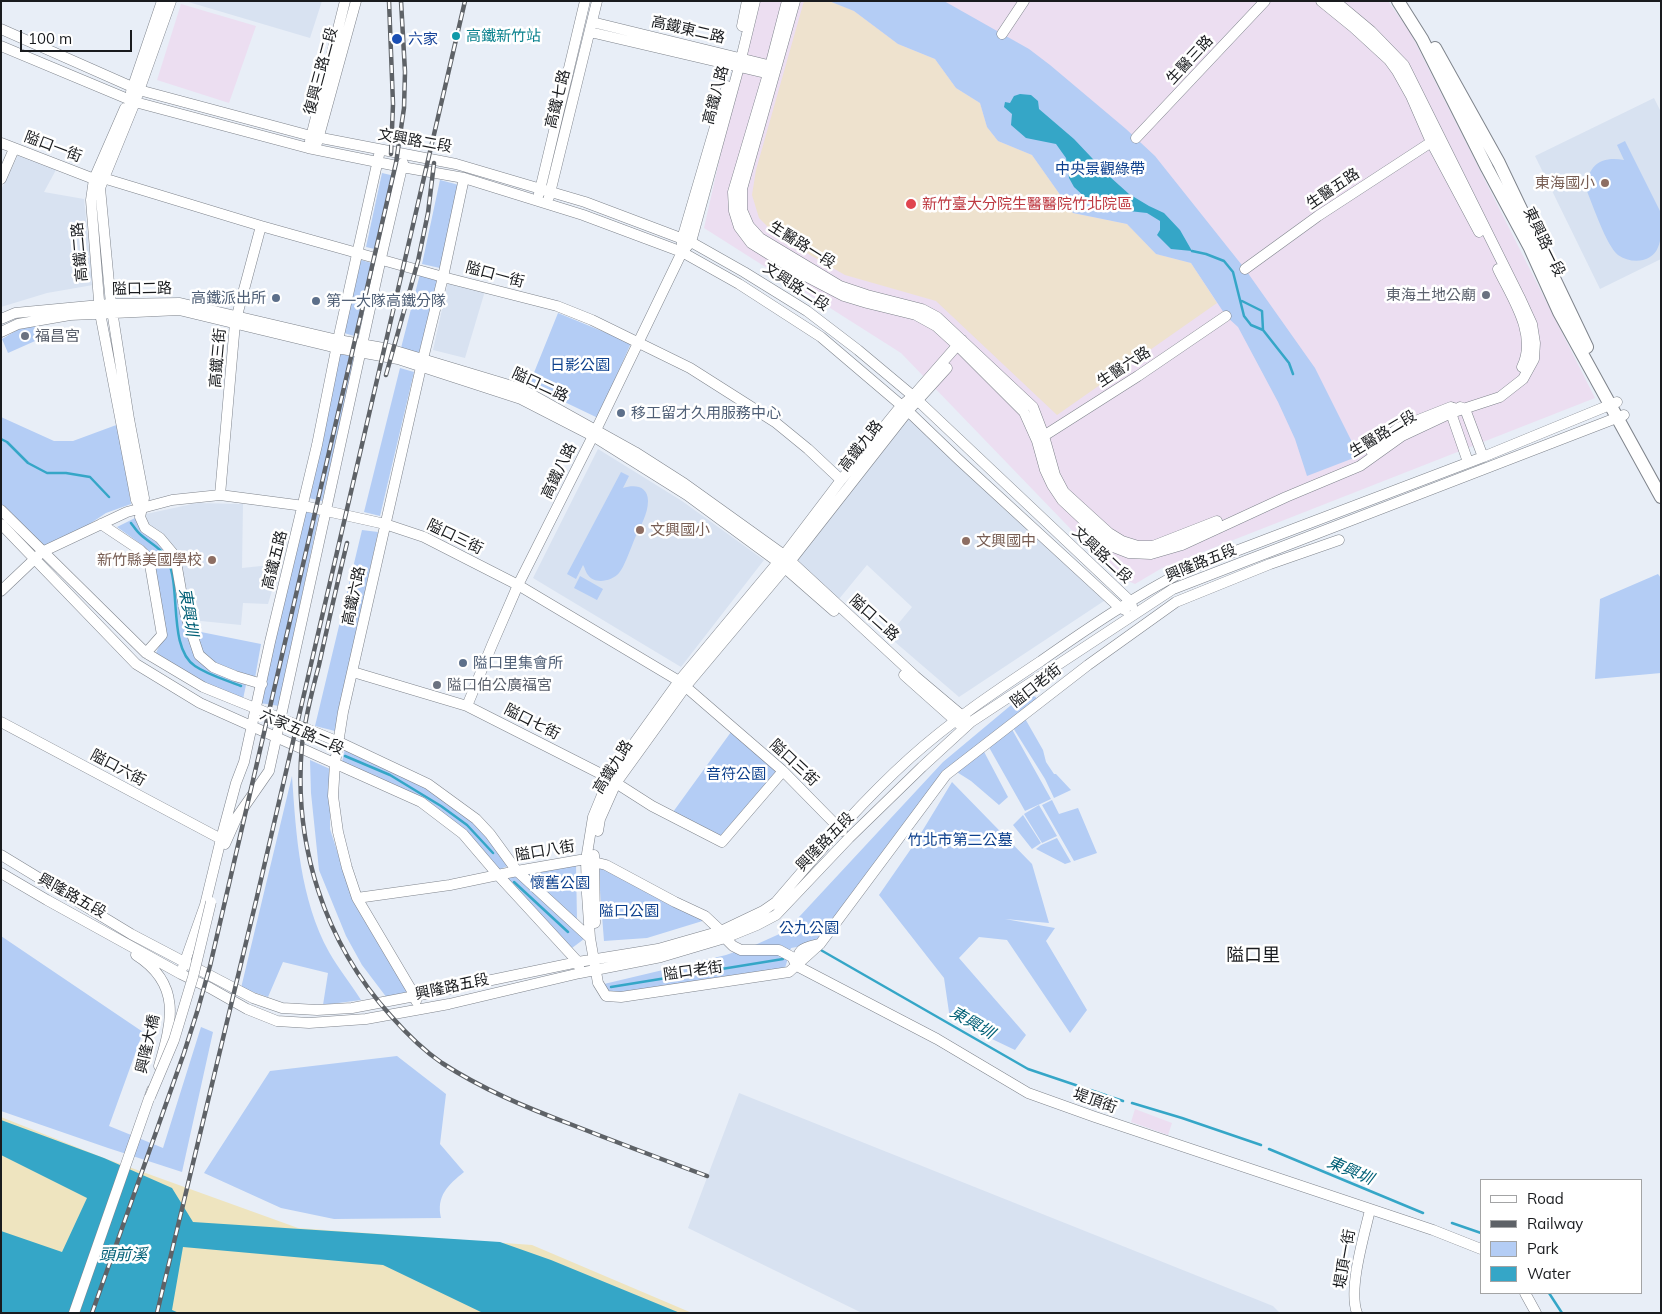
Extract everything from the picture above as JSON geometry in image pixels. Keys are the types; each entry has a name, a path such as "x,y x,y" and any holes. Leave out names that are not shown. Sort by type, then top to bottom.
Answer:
{"main road":[{"name":"東興路一段","path":"1398,1 1422,39 1487,168 1518,223 1559,312 1614,404"},
{"name":"東興路一段","path":"1406,1 1429,36 1482,130 1620,417 1661,497"},
{"name":"東興路一段","path":"1620,417 1661,481"}],"street":[{"name":"高鐵二路","path":"141,508 136,500 99,309 90,200 132,101 162,1"},
{"name":"高鐵二路","path":"136,88 171,1"},
{"name":"復興三路二段","path":"312,148 345,1"},
{"name":"復興三路二段","path":"314,137 356,1"},
{"name":"高鐵七路","path":"546,190 585,1"},
{"name":"高鐵七路","path":"543,201 597,1"},
{"name":"高鐵八路","path":"737,61 747,1"},
{"name":"高鐵八路","path":"467,706 518,585 595,433 687,241 755,1"},
{"name":"生醫路一段","path":"773,71 787,1"},
{"name":"生醫路一段","path":"795,1 773,71 742,189 742,210 749,226 760,238 840,286 922,309 937,317 962,346"},
{"path":"1002,34 1024,1"},
{"name":"生醫三路","path":"1136,138 1265,1"},
{"name":"生醫路二段","path":"962,346 1024,412 1040,438 1045,470 1062,500 1112,546 1129,553 1151,554 1182,545 1286,497 1360,466 1402,436 1458,409 1500,397 1523,379 1534,359 1535,343 1532,324 1435,139 1393,66 1353,27 1321,1"},
{"name":"生醫路二段","path":"1335,1 1371,31 1404,64 1435,139"},
{"name":"高鐵東二路","path":"591,27 773,71"},
{"name":"文興路二段","path":"1,29 136,88 314,137 456,164 585,202 687,241 744,272 807,311 858,350 915,398 1130,601 1134,614"},
{"name":"文興路二段","path":"1,46 132,101 312,148 464,178 543,201 642,235 682,252 739,284 821,337 905,409 1119,607 1134,614"},
{"name":"生醫五路","path":"1245,269 1318,216 1435,139"},
{"name":"隘口一街","path":"1,142 99,179 443,277 557,306 592,320 690,368 776,422 841,480"},
{"path":"1,178 14,148"},
{"name":"高鐵五路","path":"181,974 205,905 236,783 244,762 270,642 304,506 380,150"},
{"name":"高鐵五路","path":"222,843 237,816 269,770 381,258 406,155"},
{"name":"高鐵六路","path":"419,1009 415,996 357,898 338,832 333,796 335,763 343,712 464,178"},
{"name":"高鐵二路","path":"99,179 111,308 144,498 140,517 145,528 160,538 175,556 185,613 199,655 213,667 262,684"},
{"name":"高鐵三街","path":"220,495 236,319 261,226"},
{"name":"隘口二路","path":"1,319 15,313 111,308 179,310 236,319 338,344 399,356 422,362 522,399 595,433 784,562 968,725"},
{"name":"隘口二路","path":"1,332 18,324 99,309"},
{"name":"生醫六路","path":"1040,438 1138,376 1226,316"},
{"name":"高鐵九路","path":"784,562 841,480 962,346"},
{"name":"興隆路五段","path":"1,873 46,900 181,974 247,1009 277,1021 330,1022 366,1019 580,973 597,978 723,934 776,902 839,828 910,758 958,718 1119,607 1157,585 1186,570 1483,457 1614,404"},
{"name":"高鐵九路","path":"594,959 590,938 587,894 593,816 613,781 682,684 784,562 905,409"},
{"path":"1458,409 1483,457"},
{"path":"1458,409 1468,462"},
{"name":"興隆路五段","path":"1,855 131,934 252,998 282,1008 317,1010 352,1008 578,962 658,949 757,925 776,914 922,766 968,725 1173,589 1620,417"},
{"name":"隘口三街","path":"1,591 42,552 101,524 141,508 172,500 220,495 304,506 385,524 424,537 518,585 682,684 783,771 849,838"},
{"name":"六家五路二段","path":"1,510 146,653 203,688 339,742 428,784 476,819 490,834 517,871 590,938"},
{"name":"六家五路二段","path":"1,524 136,664 200,703 421,802 463,834 578,962"},
{"path":"101,524 140,550 149,559 162,635 146,653"},
{"name":"隘口老街","path":"597,978 606,996 620,997 789,972 820,944 946,775 953,769 1082,670 1176,602 1270,564 1339,540"},
{"name":"隘口七街","path":"353,672 467,706 613,781 652,806 722,842 783,771"},
{"name":"隘口六街","path":"1,722 222,843"},
{"name":"興隆大橋","path":"74,1313 150,1097 174,1040 193,977 211,902 222,843"},
{"name":"隘口八街","path":"357,898 450,885 498,874 580,860 606,865 705,916 723,934"},
{"name":"高鐵九路","path":"590,861 596,933 594,959"},
{"name":"興隆大橋","path":"1,880 142,959 162,978 167,990 171,1011 170,1024 150,1097"},
{"path":"723,934 733,946 741,950 779,950 820,944"},
{"path":"797,966 797,955 802,948"},
{"name":"堤頂街","path":"779,950 792,957 797,966 937,1039 1028,1092 1094,1117 1433,1230 1480,1249"},
{"path":"594,959 597,978"},
{"path":"578,962 580,973"},
{"name":"堤頂一街","path":"1356,1313 1353,1304 1354,1285 1370,1210"},
{"path":"1526,1294 1536,1313"}],"shaded area":[{"path":"185,1 322,1 310,38"},
{"path":"755,1 1388,1 1410,32 1595,398 1162,568 1135,584 1116,576 901,353 704,228"},
{"name":"新竹臺大分院生醫醫院竹北院區","path":"804,1 829,1 854,11 898,44 935,59 956,88 980,103 987,127 998,141 1032,155 1073,213 1127,224 1156,254 1191,263 1217,303 1057,415 936,301 845,275 777,236 759,218 752,195 756,170"},
{"path":"181,4 256,26 229,103 157,80"},
{"name":"東海國小","path":"1654,98 1661,112 1661,259 1600,289 1535,156"},
{"path":"19,153 57,168 44,192 84,199 93,285 47,293 1,307 1,190"},
{"path":"448,282 485,291 465,358 433,350"},
{"name":"文興國中","path":"911,415 1107,599 959,697 888,636 912,607 867,565 839,599 789,560 862,478"},
{"name":"文興國小","path":"598,449 682,501 764,560 681,667 533,578"},
{"name":"新竹縣美國學校","path":"197,503 243,504 242,568 280,564 268,604 243,603 241,625 191,620 187,612 180,555 147,524 146,514"},
{"path":"739,1093 1273,1306 1280,1313 862,1313 688,1228"},
{"path":"1135,1109 1172,1123 1168,1135 1131,1122"}],"green space":[{"name":"中央景觀綠帶","path":"829,1 944,1 1029,49 1126,129 1155,156 1245,269 1315,368 1359,456 1307,476 1295,439 1278,402 1238,327 1226,316 1191,263 1156,254 1127,224 1073,213 1032,155 998,141 987,127 980,103 956,88 935,59 898,44 854,11"},
{"path":"1625,141 1661,213 1661,241 1653,255 1640,261 1624,258 1613,250 1604,234 1586,189 1590,174 1597,164 1609,159 1624,160 1617,145"},
{"path":"382,173 395,176 379,250 366,247"},
{"path":"440,180 459,185 440,268 422,264"},
{"path":"361,260 375,264 358,337 344,333"},
{"path":"420,274 439,280 419,353 401,348"},
{"name":"日影公園","path":"558,313 631,343 598,418 529,385"},
{"path":"39,324 44,337 8,353 2,339 19,329"},
{"path":"340,354 357,357 322,501 309,498"},
{"path":"400,368 414,372 380,516 364,512"},
{"path":"1,417 54,441 73,441 119,424 131,504 106,513 73,535 43,548 1,505"},
{"path":"621,472 629,476 623,488 636,486 646,492 648,501 647,511 623,566 616,576 604,581 595,580 587,574 583,565 576,579 567,574"},
{"path":"305,510 319,514 279,706 260,703"},
{"path":"135,518 143,532 159,541 170,558 186,631 211,670 246,685 243,699 208,686 156,653 166,630 153,556 145,547 117,527"},
{"path":"362,530 378,532 335,731 315,726"},
{"path":"1658,574 1661,578 1661,673 1595,679 1600,599"},
{"path":"580,576 603,589 597,600 574,588"},
{"path":"196,631 261,644 255,678 216,663 202,653"},
{"name":"公九公園","path":"1027,694 1036,697 1037,700 943,774 818,943 791,948 785,968 621,994 608,993 604,984 726,955 786,931 943,762"},
{"path":"1023,715 1043,750 1046,762 1054,774 1071,790 1054,798 1045,779 1010,723"},
{"path":"1009,724 1051,799 1025,811 986,742"},
{"name":"音符公園","path":"731,732 779,771 720,836 673,812"},
{"path":"981,746 1008,797 999,805 971,781 952,769"},
{"path":"345,749 421,785 475,823 510,865 498,870 466,830 342,762"},
{"path":"310,760 330,769 330,829 354,903 407,992 387,998 362,965 346,936 319,870 311,793"},
{"path":"292,776 301,866 312,910 319,932 329,952 361,1000 323,1005 328,973 283,962 268,997 241,988"},
{"name":"竹北市第二公墓","path":"952,782 1032,864 1049,923 1005,919 1055,928 1046,941 1087,1010 1070,1033 1007,940 979,937 959,958 1026,1035 1015,1050 950,1019 944,978 879,895 915,843"},
{"path":"1052,800 1059,814 1078,808 1097,853 1074,861 1042,805"},
{"path":"1039,805 1057,836 1042,843 1024,814"},
{"path":"1023,815 1041,843 1032,849 1013,825"},
{"path":"1057,838 1071,862 1065,864 1036,849"},
{"name":"懷舊公園","path":"576,865 577,920 525,872"},
{"name":"隘口公園","path":"598,865 709,919 647,938 604,941"},
{"path":"517,875 584,939 572,948 507,879"},
{"path":"1,936 143,1032 109,1126 163,1148 201,1027 213,1032 182,1172 1,1111"},
{"path":"397,1056 446,1094 440,1144 464,1172 448,1186 442,1197 440,1203 441,1218 334,1219 281,1208 204,1173 270,1071"}],"sand":[{"path":"1,1117 104,1158 298,1228 532,1245 692,1313 1,1313"}],"water":[{"path":"1020,94 1031,95 1038,101 1039,109 1074,139 1129,194 1164,213 1180,230 1192,251 1171,249 1157,235 1160,230 1160,221 1147,213 1120,210 1090,202 1074,187 1069,178 1066,158 1056,144 1026,138 1011,125 1012,114 1004,107 1005,102 1010,103 1014,96"},
{"name":"頭前溪","path":"1,1120 104,1158 172,1188 193,1222 500,1242 551,1260 680,1313 483,1313 383,1265 183,1247 172,1310 179,1313 1,1313 1,1231 62,1252 87,1198 1,1155"}],"waterway":[{"path":"1192,251 1224,261 1233,272 1244,316 1251,325 1263,330 1289,363 1293,374"},
{"path":"1242,301 1262,311 1263,330"},
{"name":"東興圳","path":"1,439 7,442 28,463 47,473 66,473 90,477 109,497"},
{"name":"東興圳","path":"131,523 140,534 163,553 168,561 174,586 178,632 181,646 187,657 195,666 206,672 241,686"},
{"name":"東興圳","path":"345,756 390,775 441,806 467,825 493,853"},
{"name":"東興圳","path":"514,882 568,932"},
{"name":"東興圳","path":"819,949 1028,1069 1123,1101"},
{"name":"東興圳","path":"611,987 783,959"},
{"name":"東興圳","path":"1132,1103 1261,1145"},
{"name":"東興圳","path":"1269,1149 1423,1213"},
{"name":"東興圳","path":"1452,1223 1480,1233"},
{"name":"東興圳","path":"1550,1294 1562,1313"}],"railway":[{"path":"389,1 393,104 391,154"},
{"path":"92,1313 184,1053 210,966 396,163 404,108 405,72 401,1"},
{"path":"157,1313 256,901 465,1"},
{"path":"386,375 418,261 428,213 434,163"},
{"path":"347,543 307,715 302,745 300,782 303,819 309,855 318,890 331,924 348,956 368,987 391,1016 428,1053 442,1063 504,1097 707,1176"}],"place":[{"name":"高鐵新竹站","path":"456,36"},
{"name":"六家","path":"397,39"},
{"name":"東海國小","path":"1605,183"},
{"name":"新竹臺大分院生醫醫院竹北院區","path":"911,204"},
{"name":"東海土地公廟","path":"1486,295"},
{"name":"高鐵派出所","path":"276,298"},
{"name":"第一大隊高鐵分隊","path":"316,301"},
{"name":"福昌宮","path":"25,336"},
{"name":"移工留才久用服務中心","path":"621,413"},
{"name":"文興國小","path":"640,530"},
{"name":"文興國中","path":"966,541"},
{"name":"新竹縣美國學校","path":"212,560"},
{"name":"隘口里集會所","path":"463,663"},
{"name":"隘口伯公廣福宮","path":"437,685"}],"district":[{"name":"隘口里","path":"1253,956"}]}
